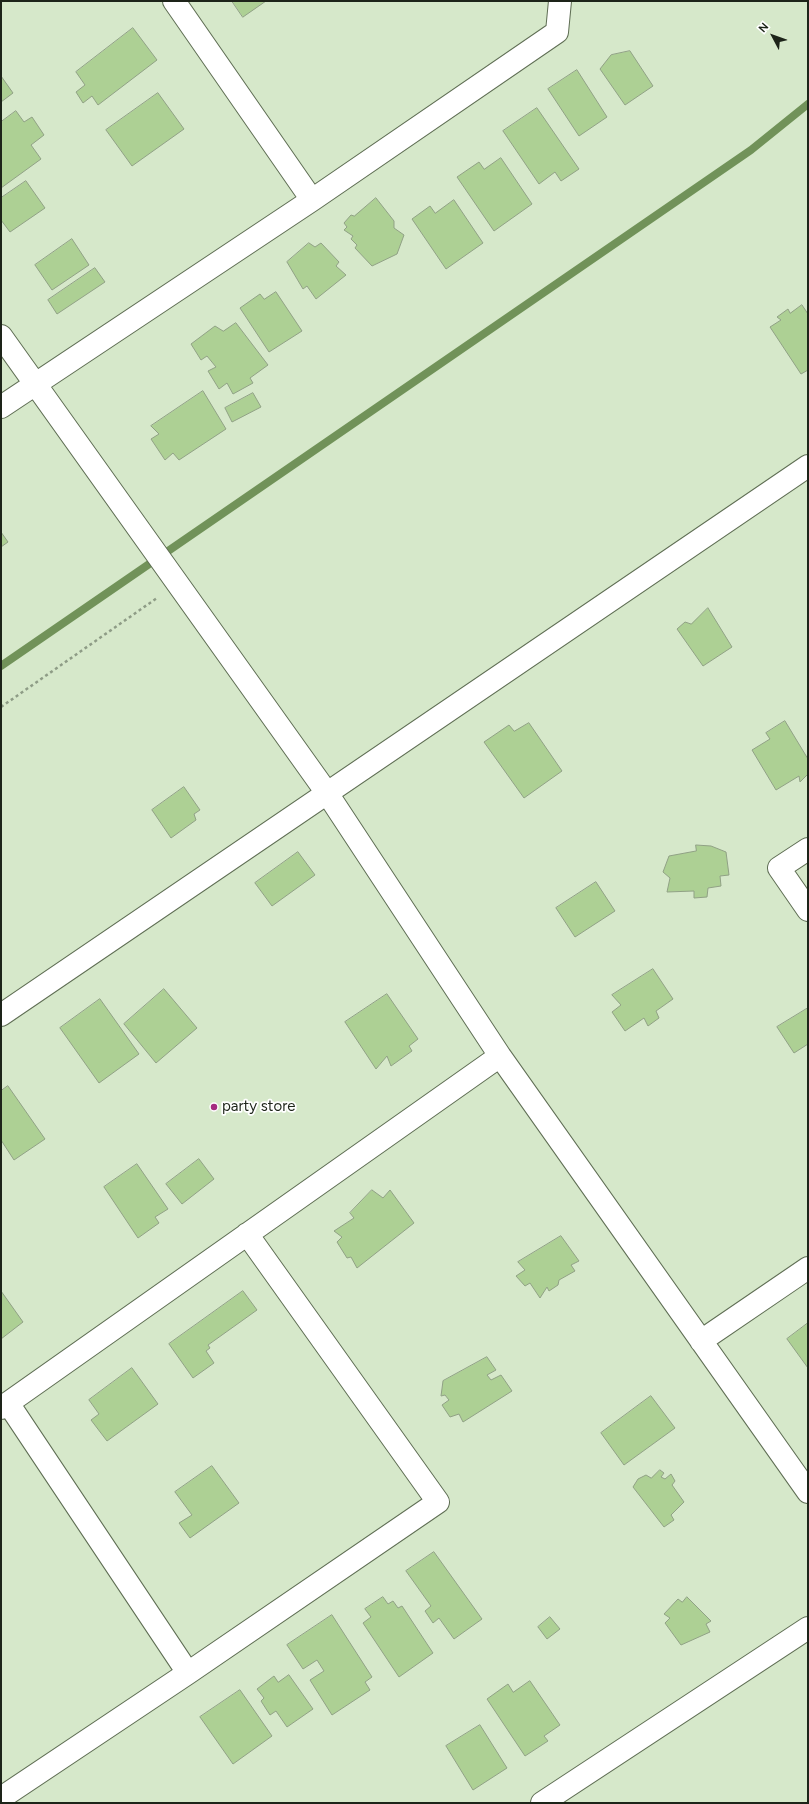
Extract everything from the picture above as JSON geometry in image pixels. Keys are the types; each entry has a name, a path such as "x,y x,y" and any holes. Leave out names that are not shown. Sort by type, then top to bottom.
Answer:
{"street":[{"path":"174,1 312,200"},
{"path":"1,407 312,200 557,32 560,1"},
{"path":"1,336 327,793 500,1056 808,1492"},
{"path":"1,1015 808,466"},
{"path":"808,849 779,868 808,910"},
{"path":"188,1673 4,1405 500,1056"},
{"path":"1,1798 188,1673 438,1502 247,1234"},
{"path":"701,1341 808,1268"},
{"path":"542,1803 808,1628"}],"path":[{"path":"1,707 177,584"}],"building":[{"path":"232,1 266,1 243,17"},
{"path":"133,28 157,60 98,105 92,96 83,103 76,92 85,85 76,72"},
{"path":"630,51 653,86 625,105 600,69 611,55"},
{"path":"577,70 607,117 579,136 548,89"},
{"path":"1,76 13,93 1,102"},
{"path":"158,93 184,129 132,166 106,130"},
{"path":"537,108 579,169 561,181 555,172 539,184 503,131"},
{"path":"16,111 24,122 32,117 44,135 31,145 41,159 1,188 1,122"},
{"path":"501,158 532,204 494,231 457,177 479,162 484,169"},
{"path":"26,181 45,208 10,232 1,220 1,198"},
{"path":"376,198 394,221 394,228 404,235 397,254 372,266 355,248 357,245 351,239 353,236 344,230 347,227 344,223 351,215 354,216"},
{"path":"454,200 483,243 446,269 412,219 430,206 435,213"},
{"path":"72,239 89,265 52,290 35,265"},
{"path":"309,243 315,247 321,243 339,262 336,266 346,275 316,299 307,286 303,289 287,262"},
{"path":"95,268 105,282 57,314 48,300"},
{"path":"276,292 302,331 269,352 240,308 260,294 264,299"},
{"path":"802,305 808,314 808,370 801,374 770,327 781,320 777,317 788,309 790,313"},
{"path":"236,323 268,365 250,378 253,383 233,394 227,383 219,389 208,371 216,367 207,356 201,360 191,344 215,326 223,331"},
{"path":"203,391 226,429 179,460 173,453 165,460 151,439 159,434 151,426"},
{"path":"253,393 261,407 232,422 225,408"},
{"path":"1,532 8,542 1,547"},
{"path":"708,608 732,647 703,666 677,629 685,622 691,624"},
{"path":"785,721 808,759 808,774 800,782 799,776 776,790 752,750 770,739 766,733"},
{"path":"529,723 562,771 524,798 484,742 509,725 514,731"},
{"path":"184,787 200,810 194,814 196,820 171,838 152,810"},
{"path":"696,845 711,846 726,852 729,875 720,876 721,886 708,888 707,897 694,898 694,891 667,892 670,878 663,872 669,856 696,851"},
{"path":"298,852 315,875 272,906 255,883"},
{"path":"596,882 615,911 575,937 556,908"},
{"path":"653,969 673,999 656,1011 659,1018 648,1026 644,1018 625,1031 612,1012 621,1005 612,995"},
{"path":"164,989 197,1028 156,1063 124,1024"},
{"path":"387,994 418,1039 409,1046 412,1051 391,1066 387,1056 376,1069 345,1022"},
{"path":"100,999 139,1054 99,1083 60,1028"},
{"path":"808,1008 808,1044 794,1053 777,1027"},
{"path":"8,1086 45,1139 14,1160 1,1140 1,1091"},
{"path":"199,1159 214,1179 182,1204 166,1184"},
{"path":"137,1164 168,1209 155,1217 159,1223 138,1238 104,1187"},
{"path":"372,1190 383,1198 390,1190 414,1223 357,1268 351,1257 347,1258 337,1242 342,1237 334,1231 354,1218 350,1213"},
{"path":"561,1236 579,1261 571,1265 575,1271 559,1280 558,1285 549,1291 547,1287 540,1298 530,1283 525,1286 516,1276 525,1270 518,1262"},
{"path":"1,1291 23,1322 1,1339"},
{"path":"243,1291 257,1310 208,1345 210,1348 206,1351 214,1363 193,1378 169,1344"},
{"path":"808,1323 808,1368 787,1339"},
{"path":"487,1357 496,1370 487,1375 491,1380 501,1375 512,1391 463,1422 459,1414 450,1417 442,1405 449,1400 445,1395 441,1396 443,1381"},
{"path":"132,1368 158,1404 107,1441 91,1420 99,1414 89,1400"},
{"path":"651,1396 675,1428 624,1465 601,1433"},
{"path":"212,1466 239,1503 190,1538 179,1523 192,1515 175,1492"},
{"path":"660,1470 664,1473 661,1477 665,1479 671,1474 675,1481 672,1485 684,1502 671,1515 674,1520 664,1527 633,1487 638,1479 646,1475 651,1478"},
{"path":"434,1552 482,1619 454,1639 439,1618 433,1623 425,1611 431,1606 406,1571"},
{"path":"383,1597 388,1604 393,1601 398,1608 402,1606 433,1653 399,1677 363,1623 371,1617 365,1609"},
{"path":"687,1597 711,1621 706,1624 710,1632 681,1645 665,1623 670,1618 664,1614 678,1599 682,1602"},
{"path":"332,1615 372,1677 365,1682 370,1690 332,1715 310,1680 324,1671 317,1660 303,1669 287,1645"},
{"path":"550,1617 560,1629 547,1639 538,1627"},
{"path":"289,1675 313,1709 287,1727 276,1711 270,1715 261,1701 264,1698 257,1689 274,1676 278,1682"},
{"path":"530,1681 560,1725 544,1736 548,1741 525,1756 487,1699 508,1684 513,1692"},
{"path":"240,1690 272,1736 233,1764 200,1717"},
{"path":"480,1725 507,1768 473,1790 446,1746"}],"waterway":[{"path":"1,666 751,150 808,104"}],"place":[{"name":"party store","path":"214,1107"}]}
